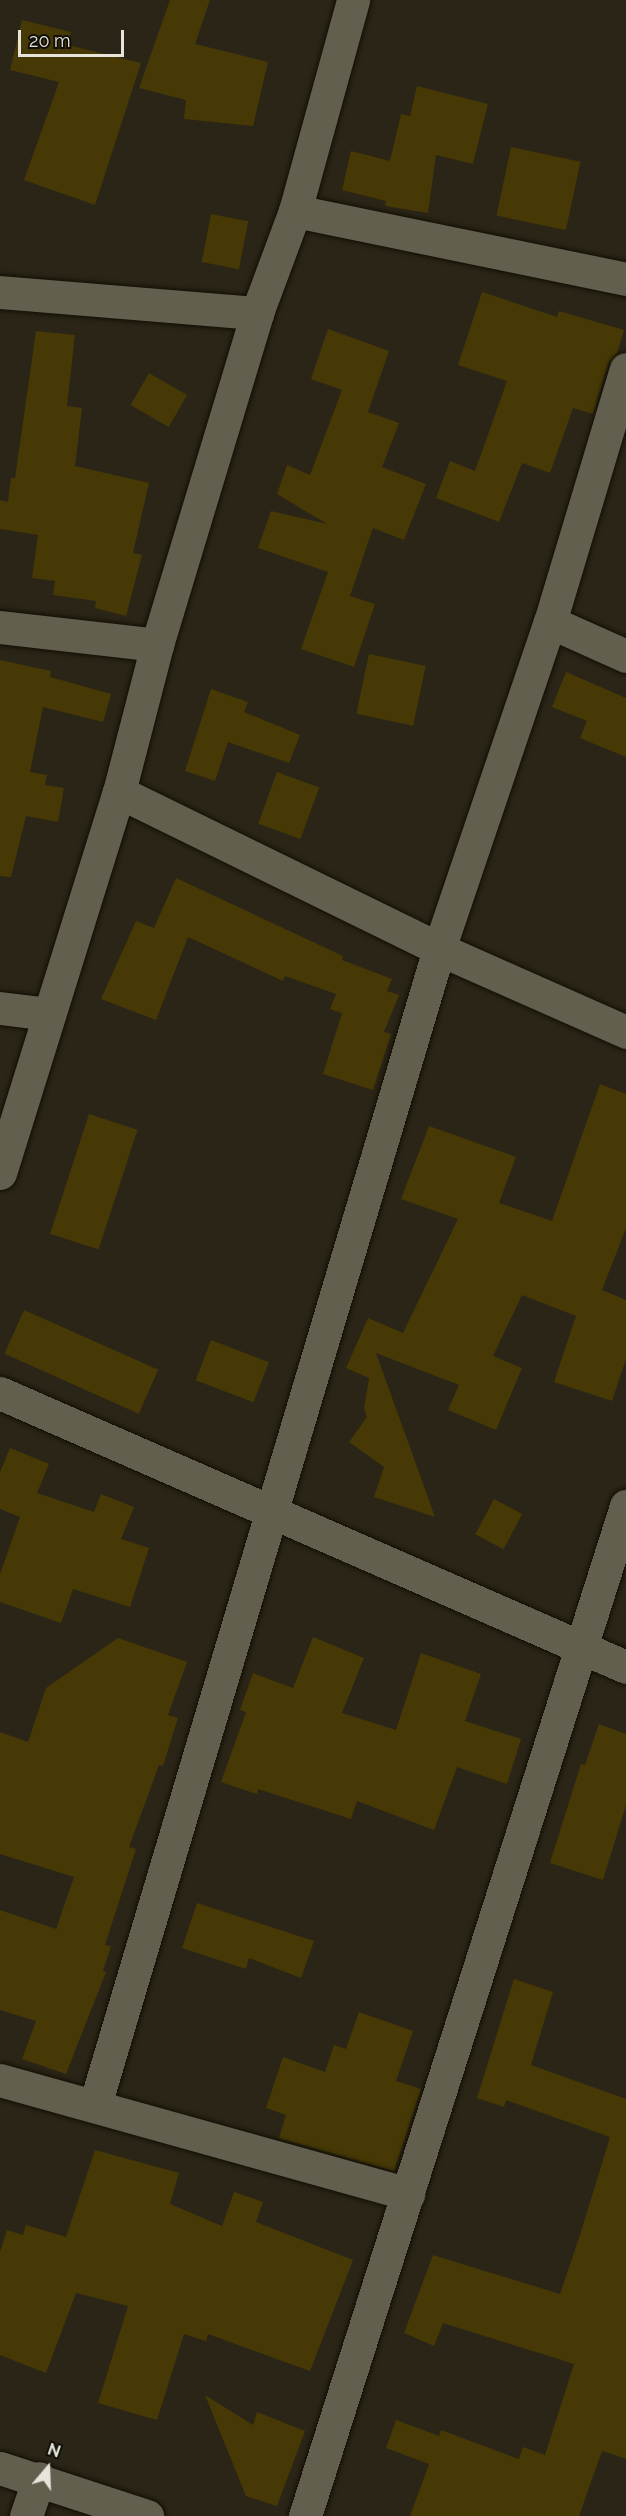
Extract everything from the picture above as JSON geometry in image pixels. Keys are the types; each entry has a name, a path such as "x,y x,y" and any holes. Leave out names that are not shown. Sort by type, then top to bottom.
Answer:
{"street":[{"path":"0,1173 119,792 158,645 257,313 295,211 353,0"},
{"path":"295,211 626,279"},
{"path":"0,292 257,313"},
{"path":"95,2105 274,1514 439,949 550,622 626,369"},
{"path":"550,622 626,656"},
{"path":"0,627 158,645"},
{"path":"119,792 439,949 626,1032"},
{"path":"0,1008 48,1014"},
{"path":"0,1393 626,1668"},
{"path":"305,2516 626,1506"},
{"path":"0,2080 408,2194"},
{"path":"0,2468 39,2478 147,2516"},
{"path":"26,2516 39,2478"}],"building":[{"path":"170,0 210,0 195,44 268,62 253,126 184,119 186,100 139,88"},
{"path":"22,20 71,32 68,45 141,63 95,205 24,180 59,82 10,70"},
{"path":"417,86 488,104 473,164 436,155 428,213 385,206 386,201 342,190 351,151 390,161 401,114 410,116"},
{"path":"511,147 580,162 566,230 496,215"},
{"path":"211,214 248,221 239,269 202,262"},
{"path":"482,292 557,317 559,311 624,330 617,353 608,364 593,414 573,408 550,473 522,463 499,522 436,498 450,461 475,471 507,381 458,365"},
{"path":"328,329 389,351 368,412 399,423 382,467 426,484 404,540 373,528 350,596 375,604 354,667 301,649 328,572 258,548 271,511 327,524 277,494 287,465 310,475 342,390 311,379"},
{"path":"36,331 75,335 67,406 82,408 75,466 149,483 133,553 142,555 126,616 95,608 96,601 53,595 55,581 32,578 38,535 0,529 0,500 8,502 11,478 15,478"},
{"path":"149,373 187,395 169,427 130,405"},
{"path":"369,654 426,666 413,726 356,714"},
{"path":"0,660 51,671 50,677 111,694 103,722 43,707 30,772 47,775 45,785 64,788 58,822 26,816 11,877 0,876"},
{"path":"566,672 626,698 626,757 580,738 587,721 552,707"},
{"path":"211,689 248,702 244,712 300,735 289,763 228,742 215,781 185,771"},
{"path":"277,772 319,787 300,839 258,824"},
{"path":"176,878 343,956 342,960 392,979 387,991 399,995 384,1032 391,1034 373,1090 323,1074 342,1013 330,1009 336,994 285,976 283,981 188,937 156,1020 101,999 136,921 154,928"},
{"path":"600,1084 626,1094 626,1228 602,1290 626,1300 626,1359 612,1401 554,1382 576,1316 522,1295 493,1356 522,1368 496,1430 448,1410 459,1385 376,1353 435,1517 374,1497 384,1467 349,1442 367,1417 364,1408 369,1378 346,1368 368,1318 403,1333 458,1219 401,1199 429,1126 516,1157 499,1203 552,1221"},
{"path":"89,1114 138,1130 99,1250 50,1234"},
{"path":"24,1310 158,1370 139,1414 4,1354"},
{"path":"211,1340 269,1362 253,1402 196,1380"},
{"path":"10,1448 49,1464 37,1493 94,1512 101,1494 134,1507 121,1539 149,1548 130,1607 73,1589 61,1623 0,1602 0,1574 20,1517 0,1509 0,1472"},
{"path":"494,1499 522,1514 503,1549 475,1534"},
{"path":"313,1637 364,1658 342,1713 396,1730 421,1653 481,1674 465,1721 521,1739 507,1784 457,1767 434,1830 357,1801 351,1819 258,1789 257,1794 221,1782 246,1712 240,1710 253,1673 293,1688"},
{"path":"118,1638 187,1662 168,1715 178,1718 163,1766 159,1765 129,1847 136,1849 105,1945 111,1946 103,1971 106,1972 66,2074 22,2059 36,2021 0,2010 0,1910 56,1929 74,1877 0,1854 0,1732 28,1742 46,1688"},
{"path":"599,1724 626,1734 626,1805 603,1880 550,1863 581,1764 585,1765"},
{"path":"197,1903 314,1941 301,1978 249,1958 246,1969 182,1948"},
{"path":"514,1979 553,1992 531,2065 626,2099 626,2459 602,2451 579,2516 410,2516 429,2464 386,2448 396,2420 439,2436 441,2430 519,2459 523,2447 545,2455 574,2364 443,2323 434,2346 404,2333 433,2255 560,2294 580,2235 610,2137 506,2100 504,2107 477,2098"},
{"path":"359,2012 413,2031 396,2081 421,2089 394,2171 279,2138 286,2115 266,2108 283,2057 325,2072 334,2045 346,2049"},
{"path":"95,2150 179,2173 170,2204 222,2226 234,2192 263,2202 256,2222 353,2260 310,2371 208,2334 206,2341 184,2334 157,2420 98,2403 128,2306 76,2293 46,2373 0,2355 0,2252 7,2230 23,2235 26,2225 66,2237"},
{"path":"205,2395 253,2425 257,2412 305,2431 277,2506 246,2496"}]}
